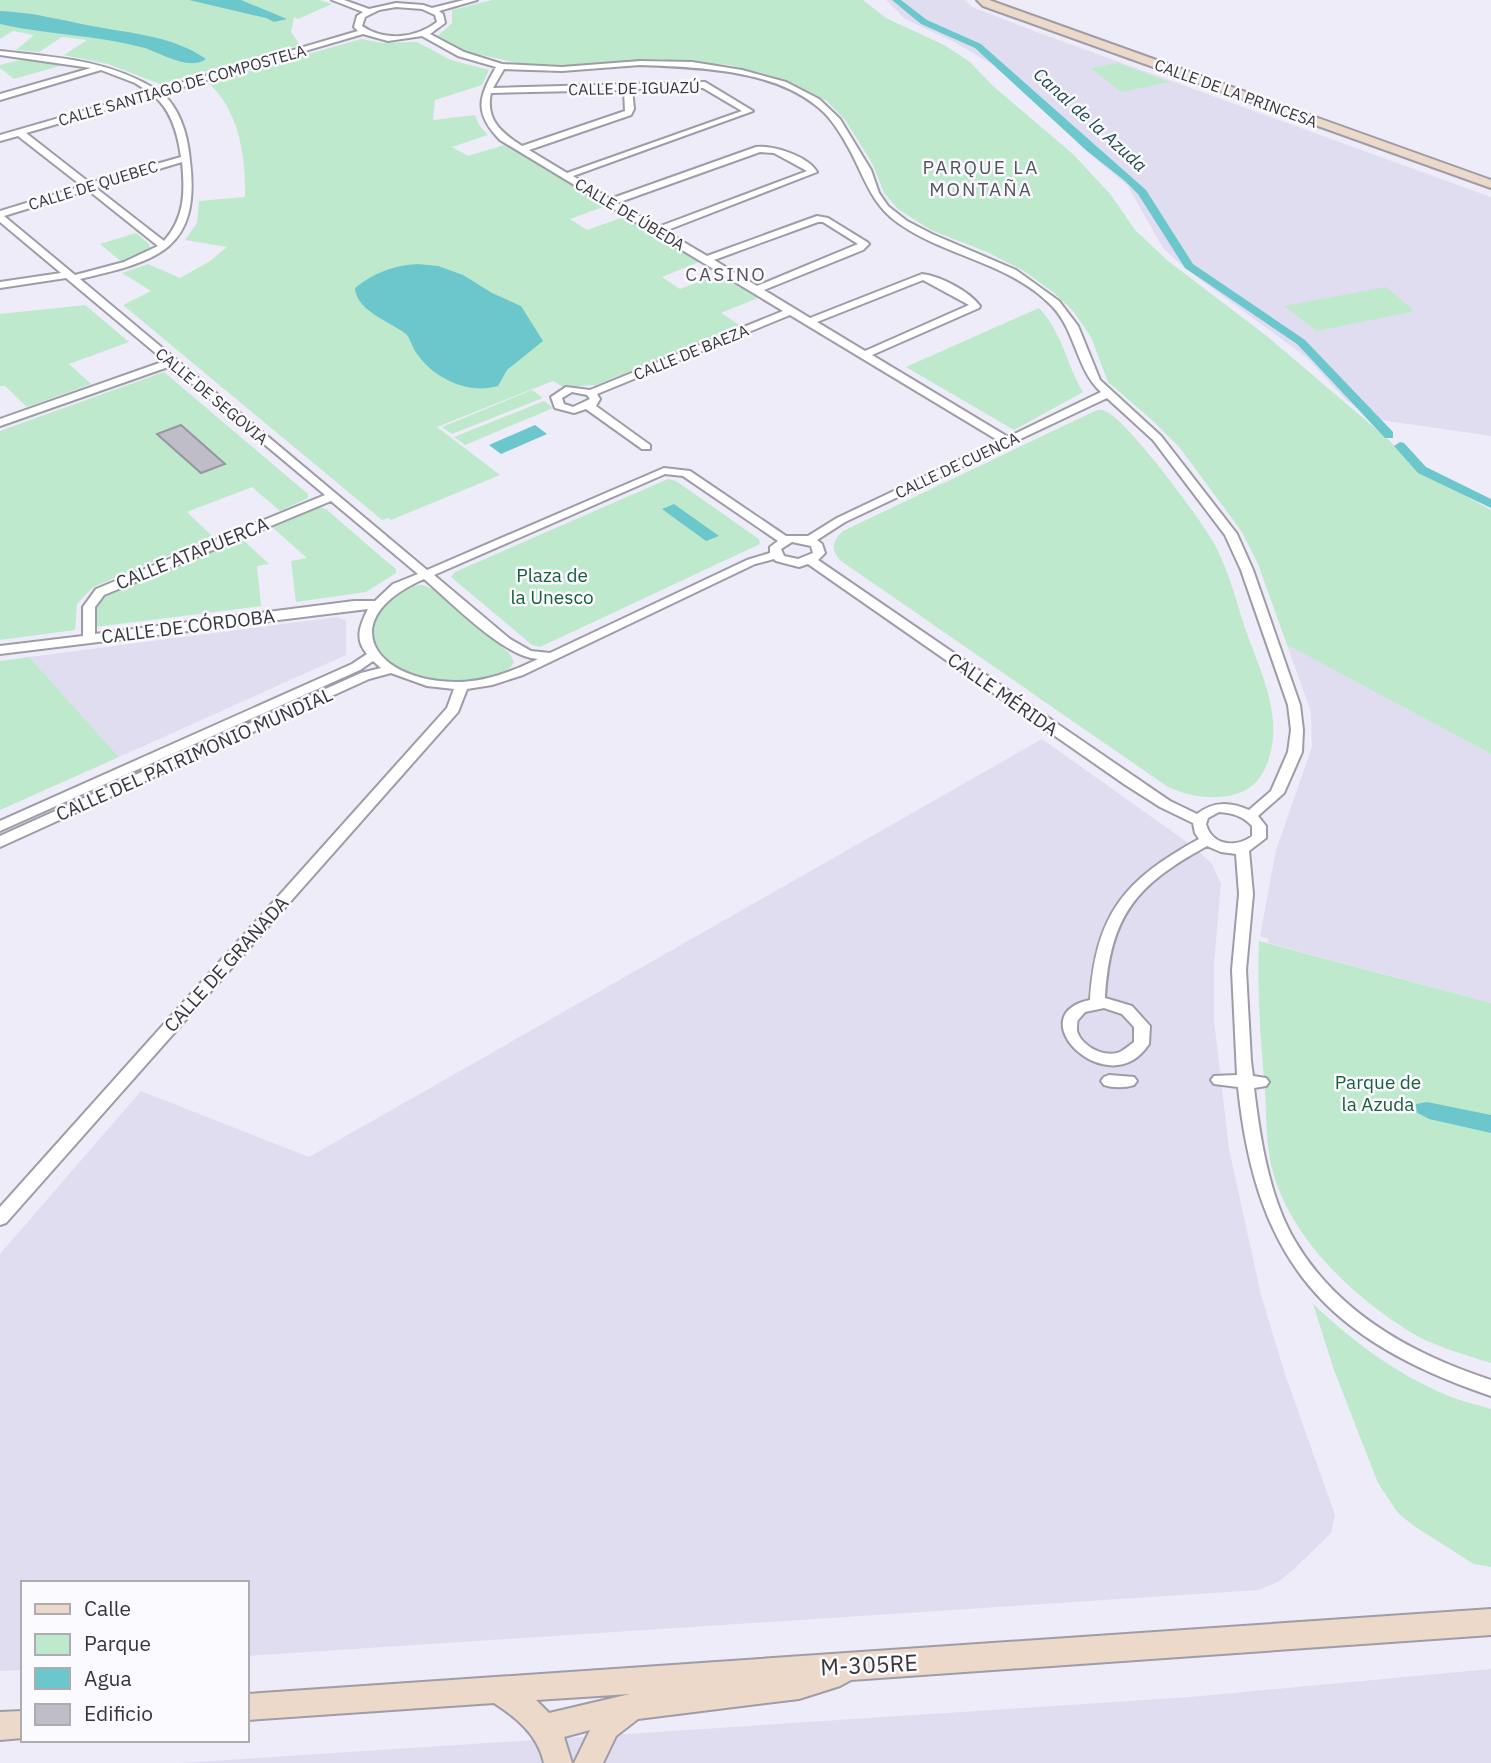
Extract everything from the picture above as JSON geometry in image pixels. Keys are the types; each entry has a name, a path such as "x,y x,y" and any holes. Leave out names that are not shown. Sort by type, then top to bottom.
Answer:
{"main road":[{"name":"CALLE DE LA PRINCESA","path":"982,0 986,4 1491,184"},
{"name":"M-305RE","path":"248,1707 495,1688 1074,1653 1491,1622"},
{"path":"544,1728 633,1706 799,1686 867,1665"},
{"path":"495,1688 527,1709 544,1728 553,1740 558,1763"},
{"path":"588,1763 590,1752 606,1727 633,1706"},
{"path":"0,1726 21,1724"}],"street":[{"path":"336,0 369,11"},
{"path":"433,10 473,0"},
{"path":"396,3 433,10 439,14 441,23 424,34 397,38 363,32 358,27 357,21 369,11 396,3"},
{"name":"CALLE SANTIAGO DE COMPOSTELA","path":"0,138 363,32"},
{"path":"424,34 461,54 501,66 562,69 640,63 692,64 742,72 783,84 825,107 837,121 866,170 874,193 885,208 904,223 929,236 1013,272 1055,303 1073,326 1095,382 1157,438 1231,534 1274,641 1294,705 1297,730 1295,752 1277,793 1250,816"},
{"path":"0,53 100,68 156,93 170,106 176,118 186,159 188,190 185,223 177,236 165,246 123,267 0,285"},
{"path":"0,62 23,55"},
{"name":"CALLE DE ÚBEDA","path":"501,66 488,91 484,114 490,126 566,176 1007,441"},
{"path":"0,97 100,68"},
{"name":"CALLE DE IGUAZÚ","path":"488,91 705,85 749,111 566,176"},
{"path":"522,149 628,113 628,87"},
{"path":"19,132 165,246"},
{"path":"610,202 759,149 776,150 810,168 812,173 657,231"},
{"name":"CALLE DE QUEBEC","path":"0,215 88,186 186,159"},
{"name":"CALLE DE SEGOVIA","path":"0,215 425,574"},
{"path":"706,260 817,219 825,220 864,244 860,248 756,290"},
{"path":"809,322 922,277 930,278 971,301 975,306 864,355"},
{"name":"CALLE DE BAEZA","path":"646,447 589,406 565,409 559,406 556,397 570,389 591,393 791,311"},
{"path":"0,423 172,362"},
{"path":"589,406 595,399 591,393"},
{"name":"CALLE DE CUENCA","path":"810,541 841,520 1106,394"},
{"path":"776,555 776,547 784,540 797,538 810,541 819,552 812,561 792,563 776,555 751,562 571,648 494,680 462,686 419,683 389,670 373,656 366,643 365,632 376,605 384,596 403,584 653,474 671,470 686,473 784,540"},
{"name":"CALLE ATAPUERCA","path":"89,639 88,609 93,597 100,592 333,496"},
{"name":"CALLE MÉRIDA","path":"812,561 1119,775 1165,804 1199,820"},
{"path":"425,574 506,642 527,655 536,657 571,648"},
{"path":"403,584 428,584 453,597"},
{"name":"CALLE DE CÓRDOBA","path":"0,650 354,605 376,605"},
{"path":"494,680 517,666 517,656 507,647 506,642"},
{"name":"CALLE DEL PATRIMONIO MUNDIAL","path":"0,826 356,667 373,656"},
{"name":"CALLE DEL PATRIMONIO MUNDIAL","path":"0,842 366,676 389,670"},
{"name":"CALLE DE GRANADA","path":"0,1218 453,709 462,686"},
{"path":"1216,808 1234,809 1250,816 1256,821 1260,832 1255,843 1241,849 1223,848 1201,834 1199,820 1202,815 1216,808"},
{"path":"1097,1003 1101,956 1111,925 1128,897 1163,863 1207,840"},
{"path":"1241,849 1247,871 1239,966 1242,1037 1254,1082 1255,1135 1273,1211 1286,1239 1311,1275 1328,1295 1379,1338 1436,1369 1491,1388"},
{"path":"1097,1003 1116,1005 1136,1017 1143,1035 1135,1051 1114,1059 1101,1058 1078,1048 1068,1030 1074,1013 1082,1007 1097,1003"},
{"path":"1219,1080 1254,1082"},
{"path":"1109,1082 1129,1081"}],"shaded area":[{"path":"886,0 965,0 972,7 1034,31 1491,197 1491,436 1374,419 1346,400 1306,357 1186,269 1163,248 1127,185 1083,148 1004,71 954,42 905,19"},
{"path":"337,617 346,621 346,655 119,757 29,657"},
{"path":"1287,645 1491,754 1491,1003 1268,943 1269,939 1260,936 1276,850 1312,747 1311,712"},
{"path":"1042,739 1194,847 1212,864 1221,884 1214,964 1214,1020 1229,1149 1261,1295 1285,1374 1335,1515 1331,1533 1278,1582 1258,1590 248,1656 248,1581 21,1581 21,1670 0,1671 0,1254 141,1091 309,1157"},
{"path":"1491,1669 1491,1763 182,1763 1190,1697"}],"green space":[{"path":"0,0 319,0 332,4 298,19 294,17 291,32 300,45 160,84 108,64 64,55 87,40 62,37 39,52 16,50 34,35 13,31 0,39"},
{"path":"492,0 863,0 886,18 944,45 970,62 993,86 1074,155 1111,195 1135,230 1168,261 1268,337 1390,441 1416,469 1491,510 1491,754 1287,645 1258,564 1242,532 1180,448 1108,382 1091,337 1073,311 1024,271 987,252 931,230 898,209 884,193 873,165 846,121 827,101 785,80 730,65 658,59 568,65 522,64 468,52 438,36 452,23 452,10"},
{"path":"361,39 383,43 417,42 451,60 489,70 482,85 435,100 433,120 475,115 488,135 452,147 468,156 504,145 606,206 570,219 587,230 624,217 699,262 662,277 680,289 718,274 758,298 721,313 741,326 596,385 563,387 553,381 437,427 500,475 391,520 382,520 123,305 151,291 122,273 148,264 180,278 210,261 227,247 185,240 197,223 199,201 245,197 239,135 227,106 208,83"},
{"path":"23,59 66,64 14,79 0,68 0,65"},
{"path":"1118,63 1170,82 1121,92 1091,68"},
{"path":"136,233 150,248 122,262 100,244"},
{"path":"1386,287 1413,310 1317,331 1284,306"},
{"path":"85,305 129,342 69,364 91,384 27,407 5,386 0,386 0,314"},
{"path":"1039,308 1054,328 1083,392 1014,430 906,367"},
{"path":"164,372 308,494 308,498 280,511 252,487 187,512 213,537 93,587 77,604 75,630 0,640 0,431"},
{"path":"532,390 543,398 452,434 442,427"},
{"path":"544,401 553,408 465,445 454,437"},
{"path":"1104,410 1116,418 1147,451 1197,517 1225,566 1272,710 1272,744 1266,767 1260,778 1242,792 1210,797 1184,793 1168,787 841,561 835,553 836,538 843,531 1095,411"},
{"name":"Plaza de la Unesco","path":"668,479 676,481 759,539 760,544 540,647 532,645 451,577 455,572"},
{"path":"320,507 326,509 396,569 396,573 366,592 296,602 291,561 307,558 271,526"},
{"path":"241,538 269,564 257,566 261,606 95,627 96,606 105,594"},
{"path":"423,585 434,590 510,654 514,662 510,668 488,677 462,680 434,678 408,671 386,660 373,645 372,626 394,596 407,588"},
{"path":"29,657 119,757 0,810 0,661"},
{"name":"Parque de la Azuda","path":"1259,941 1491,1003 1491,1363 1427,1341 1385,1315 1363,1298 1321,1257 1289,1210 1277,1185 1268,1149 1259,1010"},
{"path":"1313,1304 1358,1343 1391,1366 1426,1386 1491,1409 1491,1567 1474,1564 1398,1513 1378,1483 1334,1370"}],"water":[{"path":"189,0 241,0 287,19 274,22"},
{"path":"0,11 166,40 206,59 184,62 127,44 0,24"},
{"path":"418,264 438,266 463,275 492,293 521,306 543,341 507,370 498,386 475,388 442,377 424,363 406,334 361,303 355,288 385,271"},
{"path":"535,425 547,434 501,454 489,445"},
{"path":"674,504 719,536 706,541 662,509"},
{"path":"1427,1102 1491,1115 1491,1133 1429,1119 1416,1112 1416,1104"}],"building":[{"path":"181,425 225,464 201,473 157,434"}],"waterway":[{"name":"Canal de la Azuda","path":"896,0 924,22 978,46 1091,149 1129,179 1142,192 1189,266 1301,342 1389,435"},
{"name":"Canal de la Azuda","path":"1400,446 1422,470 1491,504"}],"district":[{"name":"PARQUE LA MONTAÑA","path":"981,178"},
{"name":"CASINO","path":"726,274"}]}
